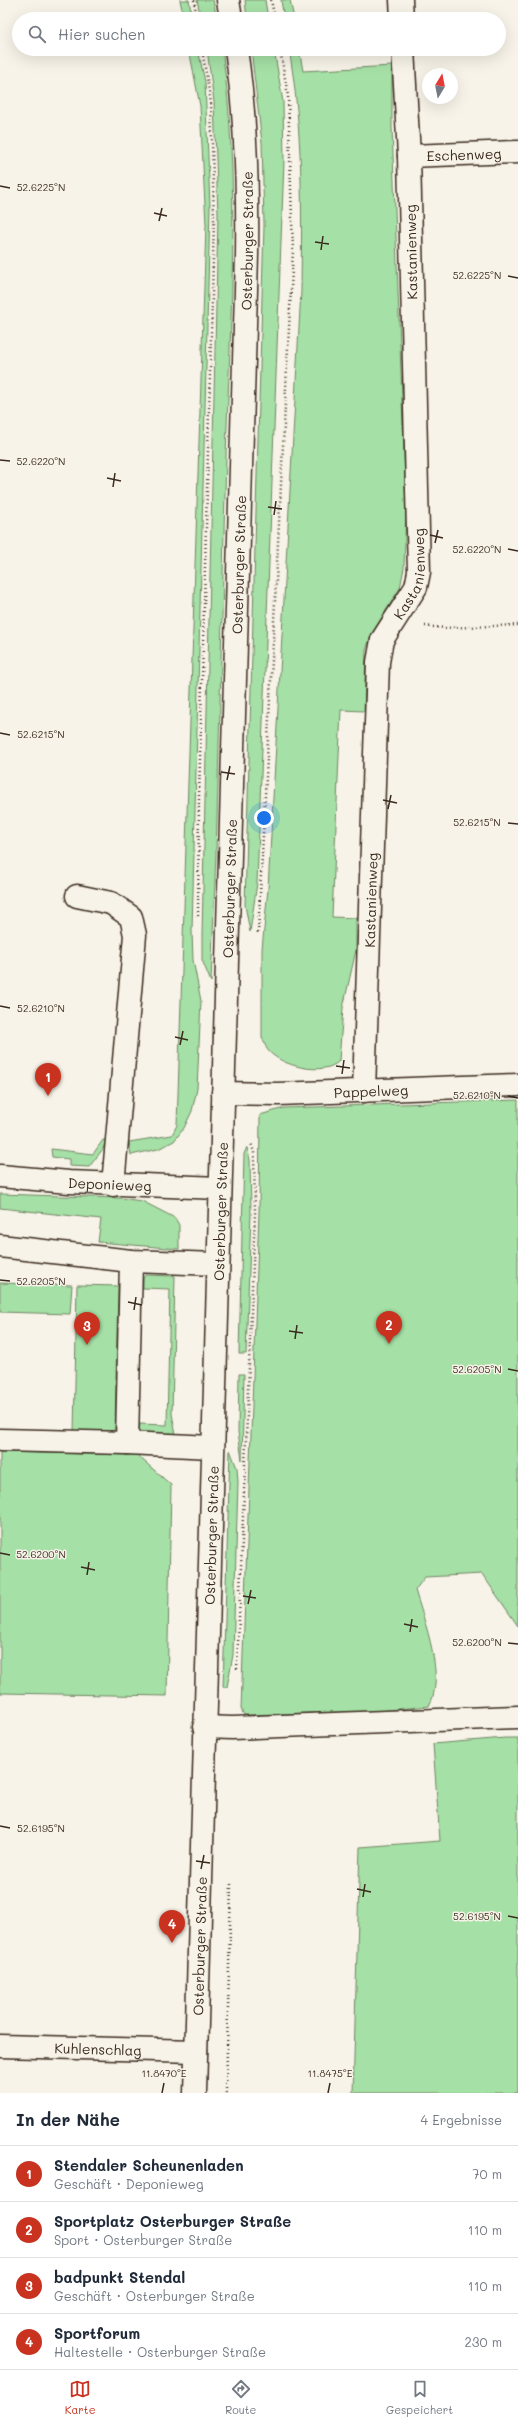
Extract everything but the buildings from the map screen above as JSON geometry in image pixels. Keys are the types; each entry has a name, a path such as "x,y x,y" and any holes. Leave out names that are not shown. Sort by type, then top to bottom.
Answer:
{"street":[{"path":"228,0 230,12"},
{"path":"401,0 402,12"},
{"name":"Osterburger Straße","path":"195,2093 219,1188 223,1093 248,195 242,102 237,56"},
{"name":"Kastanienweg","path":"364,1091 378,662 382,640 416,587 420,572 409,156 404,56"},
{"name":"Eschenweg","path":"409,156 518,152"},
{"path":"76,896 111,903 131,917 135,935 113,1185"},
{"name":"Pappelweg","path":"223,1093 278,1094 518,1084"},
{"name":"Deponieweg","path":"0,1176 113,1185 219,1188"},
{"path":"0,1246 131,1261 217,1264"},
{"path":"127,1442 131,1261"},
{"path":"0,1440 127,1442 212,1447"},
{"path":"204,1727 232,1728 518,1717"},
{"name":"Kuhlenschlag","path":"0,2046 196,2051"}],"path":[{"path":"194,0 196,12"},
{"path":"271,0 273,12"},
{"path":"198,920 199,797 214,220 211,103 203,56"},
{"path":"257,939 261,911 293,250 288,96 281,56"},
{"path":"397,615 417,626 445,628 518,625"},
{"path":"243,1481 246,1458 255,1212 254,1152 250,1138"}],"green space":[{"path":"180,0 189,0 191,12 183,12"},
{"path":"197,0 213,0 216,12 200,12"},
{"path":"245,0 265,0 267,12 246,12"},
{"path":"281,0 290,0 293,12 283,12"},
{"path":"190,56 199,56 205,82 210,206 192,931 193,960 201,1001 197,1089 192,1111 184,1128 174,1141 158,1149 131,1155 129,1142 172,1135 177,1125 206,225 200,106"},
{"path":"208,56 223,56 228,99 231,150 233,253 211,982 202,960 202,935 218,215 214,102"},
{"path":"252,56 275,56 283,102 284,161 257,883 250,932 245,905 264,225 262,143"},
{"path":"290,56 300,56 303,71 392,66 392,127 406,509 404,568 400,588 372,633 366,650 364,711 341,710 332,917 356,918 356,950 343,1008 339,1061 332,1066 313,1069 291,1064 273,1055 267,1049 262,1037 262,949 268,889 301,291 301,170 294,79"},
{"path":"518,1100 518,1626 482,1574 425,1577 415,1590 428,1632 434,1664 434,1694 429,1706 378,1711 244,1715 241,1709 259,1212 260,1115 284,1108"},
{"path":"103,1140 106,1140 103,1149 89,1167 69,1166 69,1159 52,1157 51,1149 93,1154"},
{"path":"247,1147 250,1160 251,1213 246,1354 239,1354 244,1154"},
{"path":"0,1194 120,1198 142,1201 175,1218 179,1225 179,1249 98,1242 101,1219 0,1208"},
{"path":"145,1275 175,1276 172,1414 176,1435 142,1434 139,1431 140,1424 167,1425 170,1289 143,1288 143,1279"},
{"path":"0,1283 72,1285 70,1314 0,1312"},
{"path":"77,1285 118,1286 115,1428 111,1433 74,1433"},
{"path":"239,1374 244,1374 242,1460 238,1432"},
{"path":"230,1450 237,1468 238,1482 233,1655 227,1687 223,1687"},
{"path":"0,1452 137,1455 171,1485 167,1696 0,1693"},
{"path":"518,1738 518,2093 353,2093 360,1847 440,1841 433,1744"}],"place":[{"name":"Stendaler Scheunenladen","path":"48,1096"},
{"name":"Sportplatz Osterburger Straße","path":"389,1344"},
{"name":"badpunkt Stendal","path":"87,1345"},
{"name":"Sportforum","path":"172,1943"}]}
